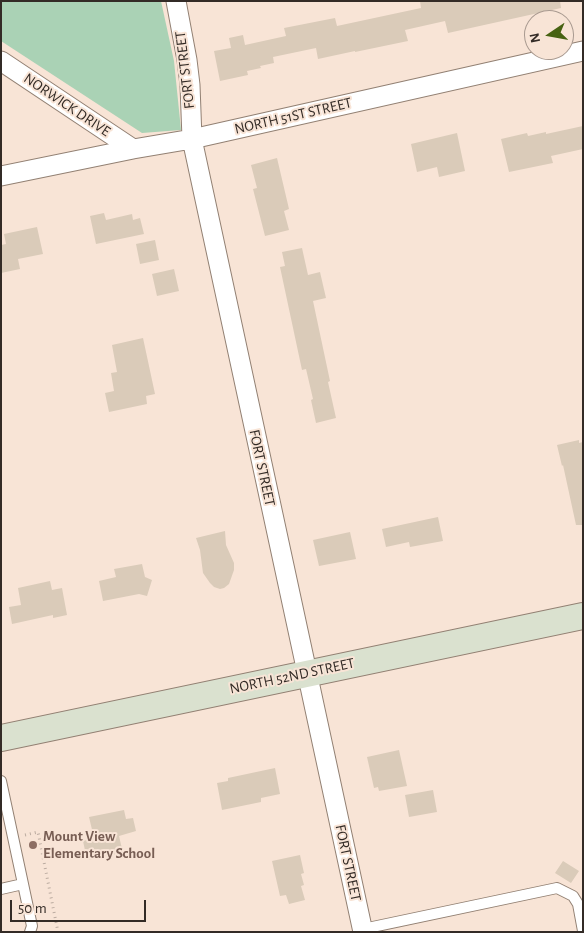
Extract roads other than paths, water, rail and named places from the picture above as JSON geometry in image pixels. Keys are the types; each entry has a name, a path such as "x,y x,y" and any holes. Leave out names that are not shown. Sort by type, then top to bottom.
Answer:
{"main road":[{"name":"NORTH 52ND STREET","path":"1,738 583,616"}],"street":[{"name":"FORT STREET","path":"176,1 190,85 192,139 363,930"},
{"name":"NORTH 51ST STREET","path":"1,176 192,139 583,51"},
{"name":"NORWICK DRIVE","path":"1,61 133,149"}],"lane":[{"path":"1,781 32,926 30,932"},
{"path":"1,889 23,884"},
{"path":"363,930 557,888 573,896 578,904 583,931"}],"place":[{"name":"Mount View Elementary School","path":"33,845"}]}
